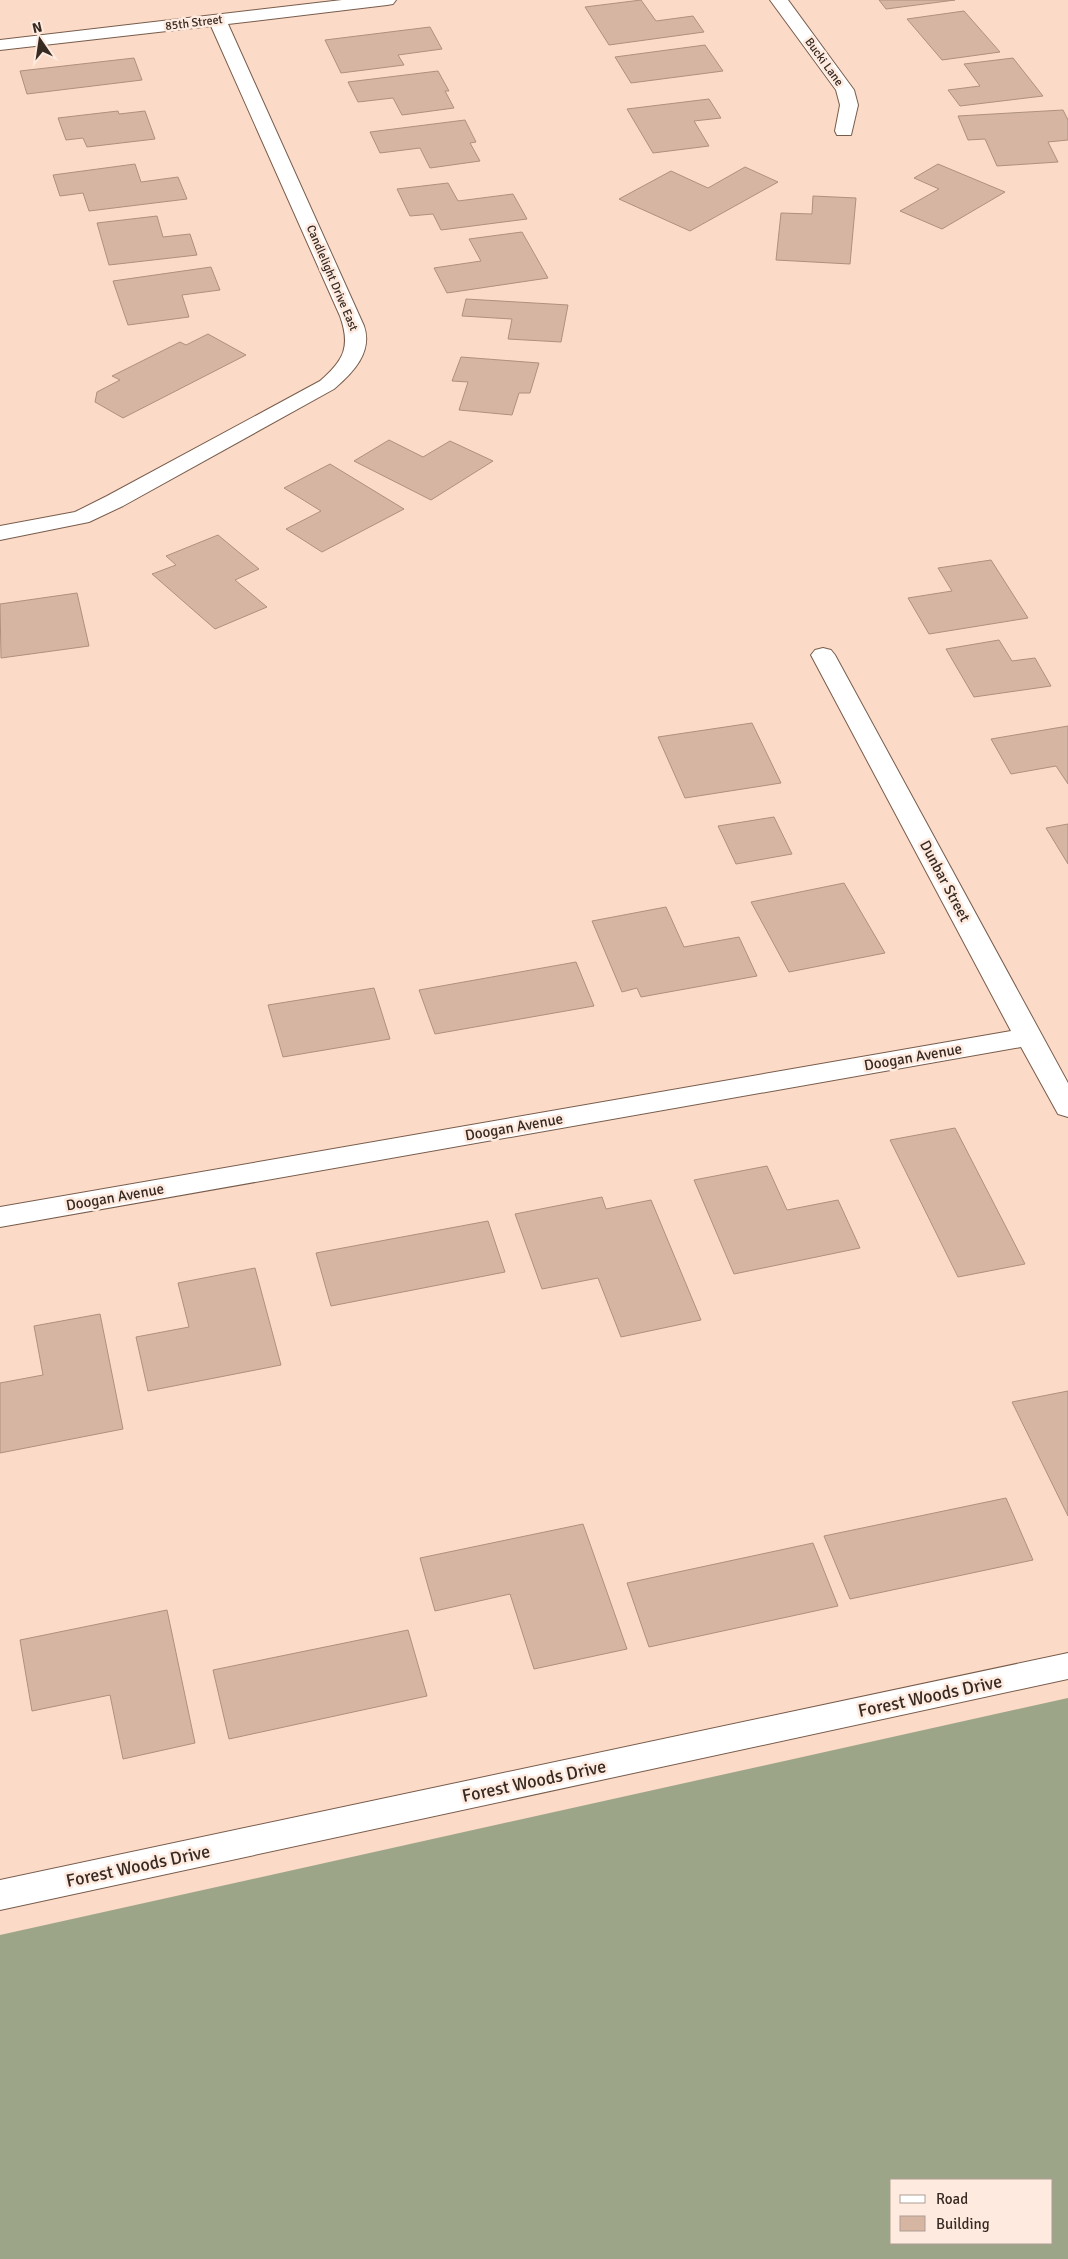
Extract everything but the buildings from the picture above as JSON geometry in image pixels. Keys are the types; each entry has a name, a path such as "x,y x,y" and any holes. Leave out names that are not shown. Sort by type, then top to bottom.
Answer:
{"street":[{"name":"85th Street","path":"0,45 387,0"},
{"name":"Bucki Lane","path":"779,0 845,90 849,105 844,131"},
{"name":"Candlelight Drive East","path":"0,533 81,517 114,501 327,385 346,368 354,351 357,336 350,316 217,20"},
{"name":"Dunbar Street","path":"823,654 1028,1037 1068,1107"},
{"name":"Doogan Avenue","path":"0,1217 1028,1037"},
{"name":"Forest Woods Drive","path":"0,1895 1068,1666"}],"green space":[{"path":"1068,1698 1068,2259 0,2259 0,1935"}]}
